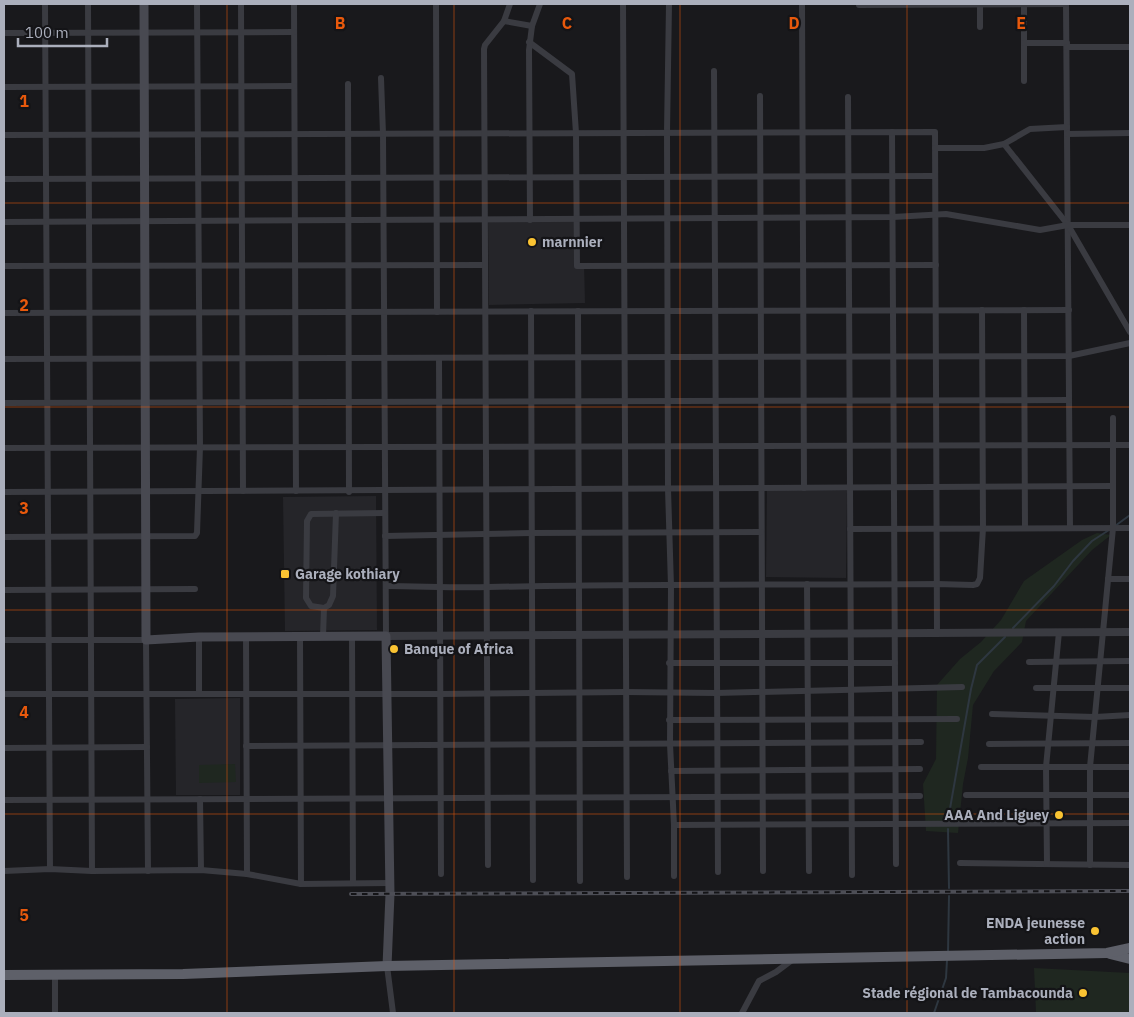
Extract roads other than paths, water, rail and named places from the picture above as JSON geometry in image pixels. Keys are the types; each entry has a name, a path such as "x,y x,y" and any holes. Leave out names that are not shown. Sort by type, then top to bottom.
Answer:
{"highway":[{"path":"4,975 198,973 387,966 948,957 1107,953 1130,948"},
{"path":"1107,953 1130,960"}],"main road":[{"path":"144,4 146,640 246,636 386,636 390,883 387,966"}],"street":[{"path":"46,4 50,869"},
{"path":"88,4 92,872"},
{"path":"4,537 195,536 198,528 200,359 197,4"},
{"path":"241,4 243,491"},
{"path":"294,4 296,491"},
{"path":"436,4 437,312"},
{"path":"488,865 484,49 485,45 504,21 510,4"},
{"path":"530,220 529,42 532,26 540,4"},
{"path":"623,4 627,877"},
{"path":"669,4 667,132 668,489 671,586 669,634 670,744 671,798 674,825 674,876"},
{"path":"802,4 804,488"},
{"path":"980,4 980,27"},
{"path":"1024,4 1024,81"},
{"path":"859,5 1066,4 1070,528"},
{"path":"504,21 532,26"},
{"path":"4,33 294,32"},
{"path":"529,42 572,74 576,133 577,266 936,265"},
{"path":"1024,43 1130,47"},
{"path":"714,71 718,872"},
{"path":"381,78 384,134 386,636 1130,632"},
{"path":"348,84 349,492"},
{"path":"4,87 294,86"},
{"path":"760,96 763,871"},
{"path":"848,97 852,875"},
{"path":"935,148 984,148 1004,144 1030,129 1130,134"},
{"path":"892,132 896,864"},
{"path":"4,135 935,132 937,633"},
{"path":"1004,144 1068,225 1130,332"},
{"path":"4,179 935,176"},
{"path":"4,222 848,218 946,214 1040,230 1068,225 1130,225"},
{"path":"4,266 485,265"},
{"path":"386,586 977,584 981,573 983,528 982,310"},
{"path":"1024,310 1025,528"},
{"path":"4,313 1069,310"},
{"path":"531,311 531,636 534,880"},
{"path":"578,311 580,882"},
{"path":"4,359 1069,356 1130,344"},
{"path":"439,358 441,874"},
{"path":"4,403 1070,400"},
{"path":"1090,865 1090,767 1114,528 1113,418"},
{"path":"4,448 1130,445"},
{"path":"4,492 349,492 385,490 1113,486"},
{"path":"336,513 333,596 329,604 324,608 311,606 306,598 307,521 311,514 336,513 385,513"},
{"path":"850,529 1130,528"},
{"path":"385,536 762,532"},
{"path":"1108,579 1130,579"},
{"path":"807,584 809,871"},
{"path":"4,590 195,589"},
{"path":"323,636 324,608"},
{"path":"1047,864 1046,767 1059,632"},
{"path":"246,636 247,874"},
{"path":"300,636 301,884"},
{"path":"352,636 353,883"},
{"path":"199,637 199,694"},
{"path":"4,640 146,640 148,871"},
{"path":"1029,662 1130,661"},
{"path":"669,663 895,663"},
{"path":"4,694 352,693 387,695 532,692 716,693 962,687"},
{"path":"1036,688 1130,688"},
{"path":"992,714 1095,717 1130,715"},
{"path":"670,720 958,719"},
{"path":"246,746 921,742"},
{"path":"989,744 1130,743"},
{"path":"4,748 147,747"},
{"path":"981,767 1130,766"},
{"path":"671,771 920,769"},
{"path":"966,795 1130,795"},
{"path":"4,800 920,796"},
{"path":"200,799 201,870"},
{"path":"674,825 1130,823"},
{"path":"960,863 1130,865"},
{"path":"4,871 50,869 92,872 201,870 247,874 301,884 390,883"},
{"path":"742,1013 759,981 793,960"},
{"path":"387,966 393,1013"},
{"path":"55,975 55,1013"}],"waterway":[{"path":"1115,526 1130,515"},
{"path":"1013,628 1054,586 1073,561 1092,541 1109,530"},
{"path":"948,820 977,665 1005,637"},
{"path":"948,829 949,888"},
{"path":"948,953 949,896"},
{"path":"934,1013 946,978 947,960"}],"railway":[{"path":"351,894 1130,891"}],"place":[{"name":"marnnier","path":"532,242"},
{"name":"Garage kothiary","path":"285,574"},
{"name":"Banque of Africa","path":"394,649"},
{"name":"AAA And Liguey","path":"1059,815"},
{"name":"ENDA jeunesse action","path":"1095,931"},
{"name":"Stade régional de Tambacounda","path":"1083,993"}]}
